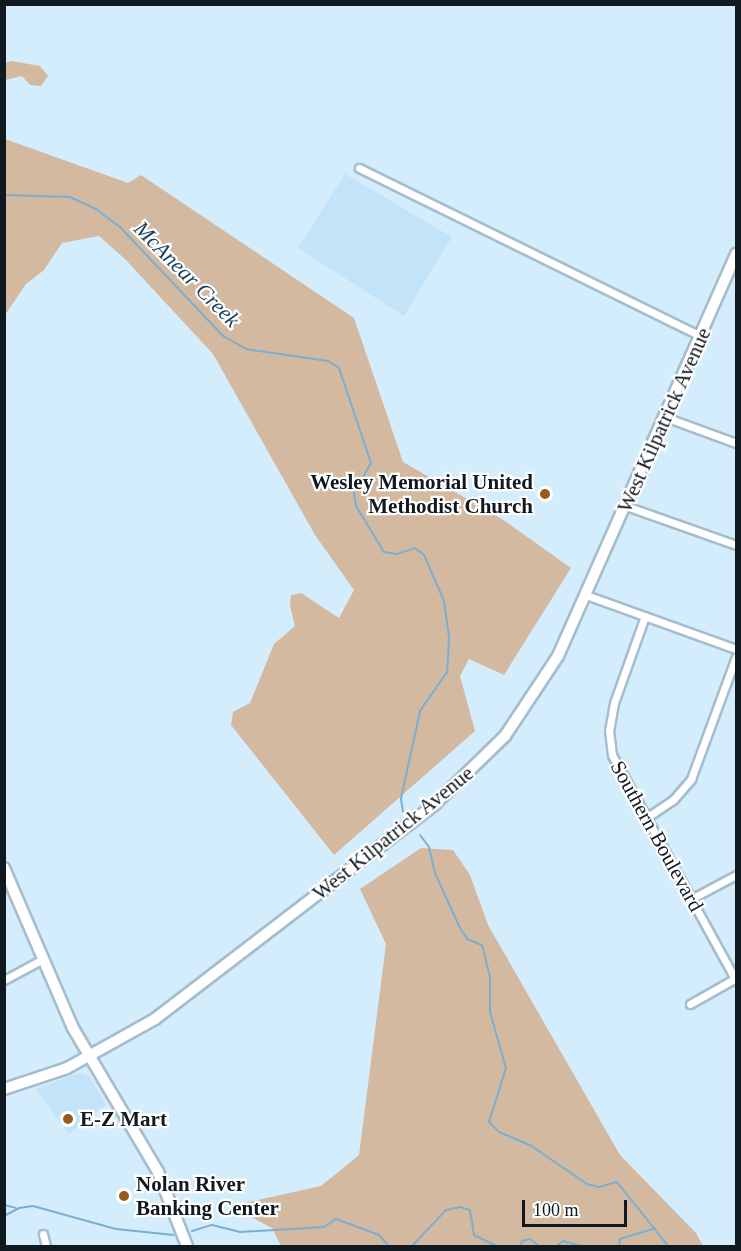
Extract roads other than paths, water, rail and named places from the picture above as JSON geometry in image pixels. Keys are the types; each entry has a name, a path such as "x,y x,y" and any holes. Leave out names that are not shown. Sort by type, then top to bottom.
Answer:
{"main road":[{"name":"West Kilpatrick Avenue","path":"4,1089 89,1057 155,1019 460,781 505,736 533,697 558,656 702,337 736,254"},
{"path":"4,868 89,1057 158,1172 187,1246"}],"street":[{"path":"359,168 702,337"},
{"path":"665,417 736,442"},
{"path":"626,506 736,545"},
{"path":"586,595 736,649"},
{"name":"Southern Boulevard","path":"645,616 614,702 609,730 616,767 736,979"},
{"path":"646,818 678,796 691,779 736,657"},
{"path":"691,900 736,875"},
{"path":"4,980 43,958"},
{"path":"690,1004 736,979"},
{"path":"43,1234 46,1246"}],"waterway":[{"name":"McAnear Creek","path":"4,195 70,197 96,209 120,227 223,336 246,349 328,361 339,368 371,463 354,492 356,506 384,552 397,554 415,548 424,555 444,601 449,638 447,672 420,711 401,799 403,812"},
{"name":"McAnear Creek","path":"420,835 429,847 435,873 459,926 467,939 482,945 490,976 490,1012 506,1068 489,1122 499,1132 530,1145 587,1184 599,1187 617,1182 668,1246"},
{"path":"4,1205 16,1208"},
{"path":"4,1216 19,1208 33,1206 116,1229 174,1235"},
{"path":"412,1246 446,1210 460,1207 470,1210 474,1235 497,1246"},
{"path":"192,1231 212,1225 240,1232 324,1227 336,1219 379,1235 389,1246"},
{"path":"619,1246 620,1239 655,1228"},
{"path":"520,1246 522,1241 530,1239 539,1246"},
{"path":"557,1246 563,1241 581,1246"}],"place":[{"name":"Wesley Memorial United Methodist Church","path":"545,494"},
{"name":"E-Z Mart","path":"68,1119"},
{"name":"Nolan River Banking Center","path":"124,1196"}]}
